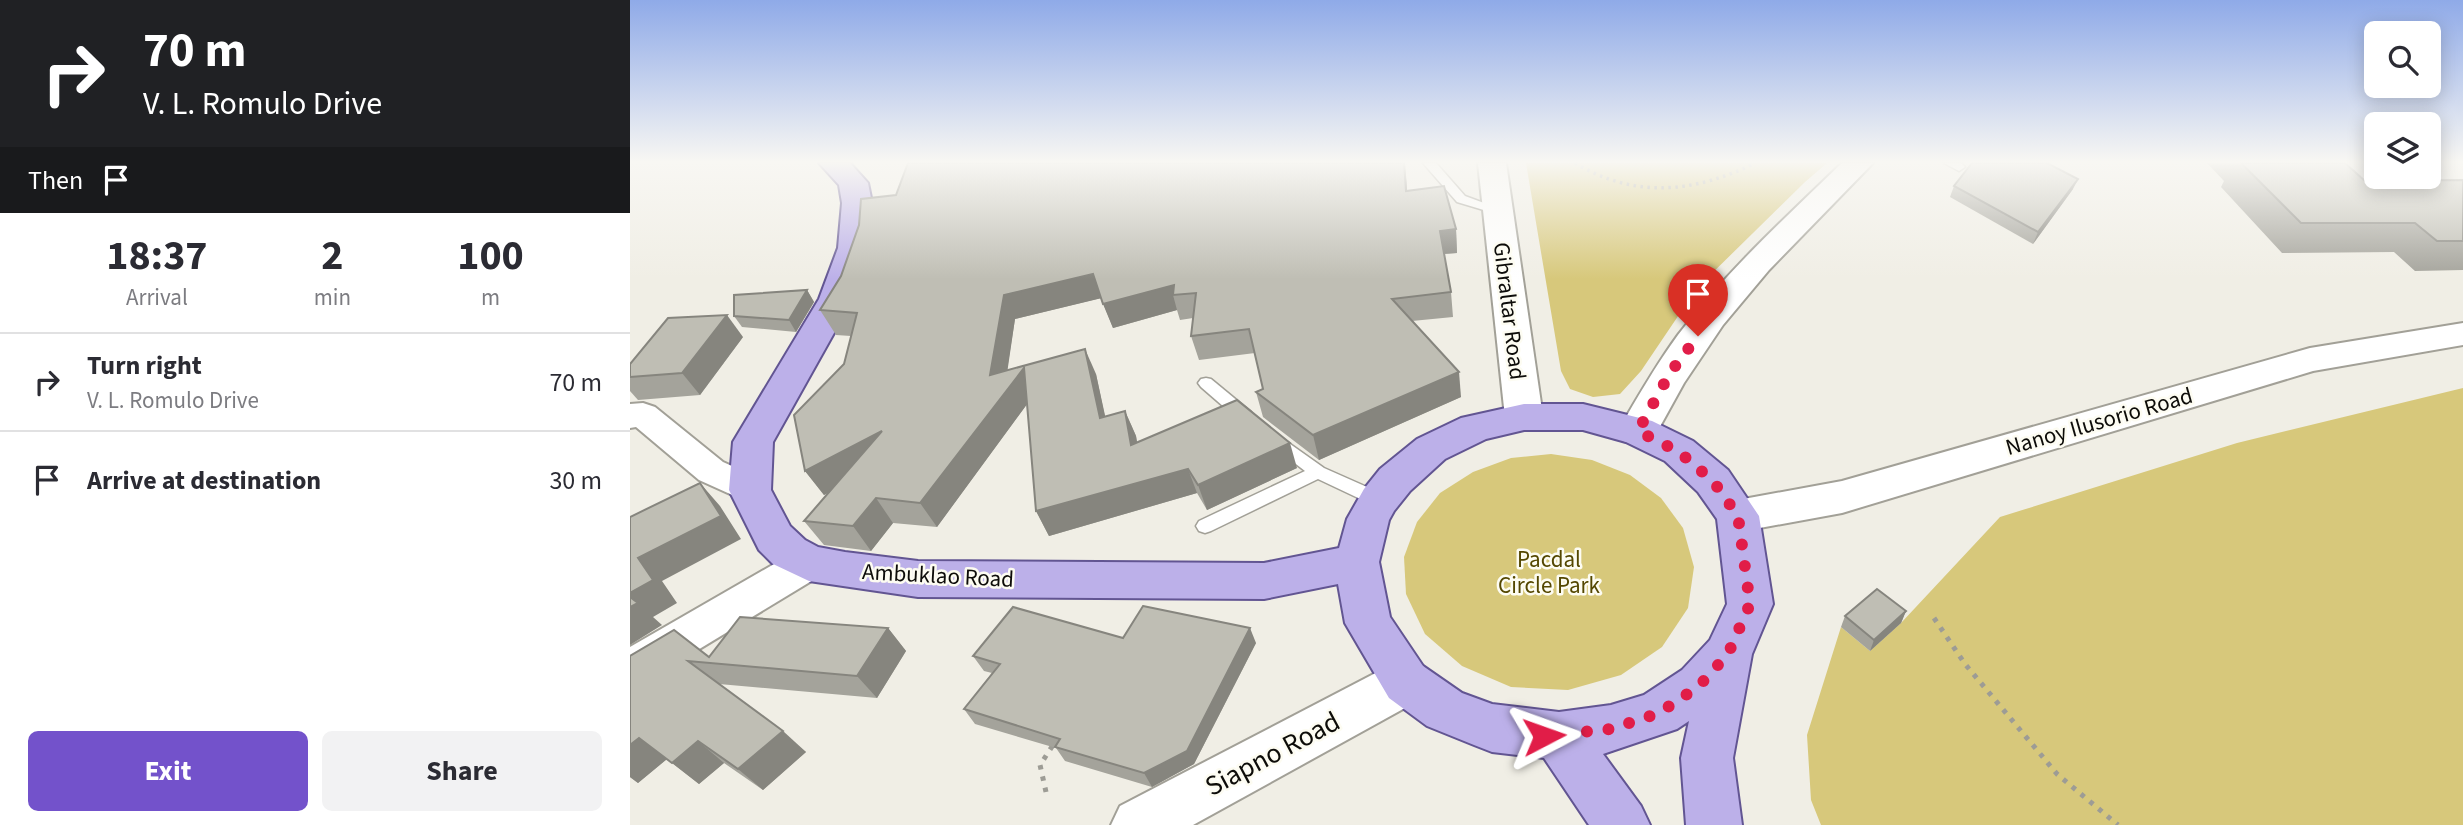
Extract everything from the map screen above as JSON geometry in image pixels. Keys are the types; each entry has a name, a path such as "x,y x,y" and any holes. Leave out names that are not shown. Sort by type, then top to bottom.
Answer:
{"main road":[{"name":"Ambuklao Road","path":"857,202 854,248 836,299 753,442 750,489 774,538 789,552 809,563 918,579 1264,581 1356,562"},
{"name":"Gibraltar Road","path":"1496,202 1524,417"},
{"path":"1638,431 1670,373 1712,317 1754,269 1821,202"},
{"name":"Nanoy Ilusorio Road","path":"1738,516 1842,497 2310,360 2463,334"},
{"path":"1714,825 1707,758 1728,654 1750,604 1738,516 1713,481 1679,452 1638,431 1583,417 1524,417 1475,428 1431,449 1395,480 1368,519 1356,562 1368,624 1406,682 1445,710 1492,728 1559,736 1611,729 1659,713 1699,686 1728,654"},
{"name":"Siapno Road","path":"1139,825 1406,682"},
{"path":"1559,736 1620,824"}],"street":[{"path":"630,416 643,415 711,471 750,489"},
{"path":"630,669 809,563"}],"lane":[{"path":"1469,202 1497,210"},
{"path":"1206,383 1318,472 1379,500"},
{"path":"1205,526 1318,472"}],"path":[{"path":"1934,618 1965,664 2057,774 2118,825"},
{"path":"1046,792 1040,765 1060,734"}],"green space":[{"path":"1532,202 1785,202 1697,288 1641,371 1620,394 1593,397 1570,389 1561,371"},
{"path":"2463,388 2463,825 1821,825 1811,800 1807,735 1841,627 1870,651 1901,623 2000,517 2237,443"},
{"name":"Pacdal Circle Park","path":"1551,454 1592,460 1630,475 1661,498 1683,528 1694,567 1688,608 1662,647 1621,675 1568,690 1511,687 1462,666 1425,634 1406,594 1404,557 1417,522 1440,493 1473,472 1511,458"}],"building":[{"path":"861,202 1448,202 1456,229 1440,231 1451,292 1392,299 1459,372 1313,435 1256,392 1263,389 1249,329 1191,336 1196,293 1173,295 1174,285 1103,304 1093,274 1004,295 990,375 1085,349 1100,418 1125,411 1131,445 1237,400 1290,443 1198,485 1188,469 1036,511 1024,368 920,503 876,498 853,526 804,521 882,431 805,471 794,415 844,364 857,313 820,310 841,276 859,225"},
{"path":"1982,202 2061,202 2038,232"},
{"path":"2280,202 2463,202 2463,241 2437,241 2415,223 2301,223"},
{"path":"807,290 789,320 734,316 734,295"},
{"path":"727,315 682,373 630,377 630,364 668,318"},
{"path":"700,483 721,516 638,558 653,580 630,593 630,517"},
{"path":"1877,589 1906,611 1874,640 1845,616"},
{"path":"630,597 638,603 630,607"},
{"path":"1143,606 1250,628 1187,751 1144,773 1055,747 1060,739 964,709 1000,664 973,656 1013,607 1123,638"},
{"path":"740,617 888,628 857,676 688,661 783,731 738,769 698,741 672,763 639,738 630,745 630,656 674,630 709,657"}],"route":[{"path":"1544,736 1611,729 1659,713 1699,686 1728,654 1750,604 1738,516 1713,481 1679,452 1638,431 1670,373 1698,336"}]}
